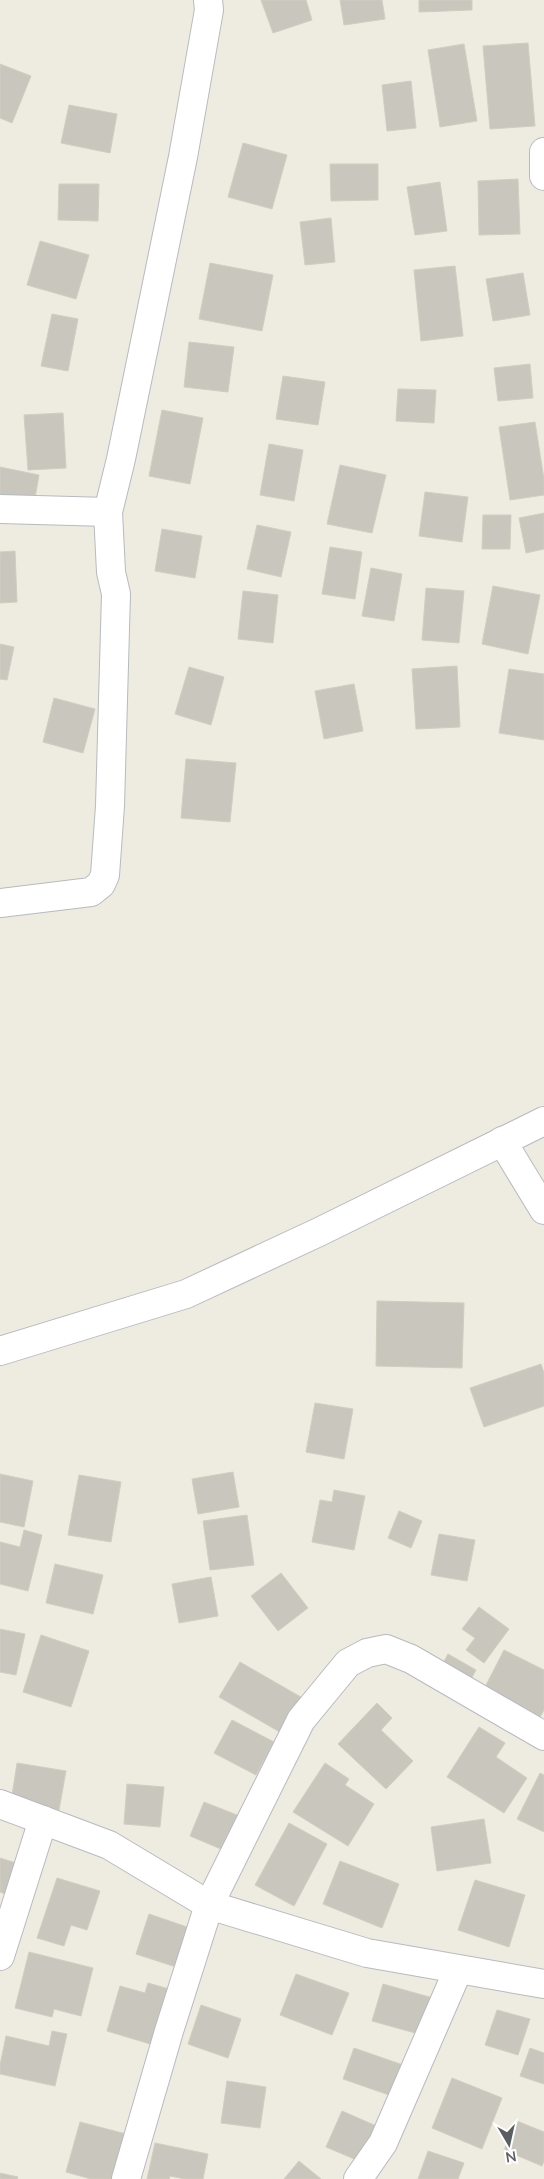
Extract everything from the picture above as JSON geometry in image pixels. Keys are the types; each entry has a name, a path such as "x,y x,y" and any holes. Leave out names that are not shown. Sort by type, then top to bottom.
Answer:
{"street":[{"path":"0,903 91,892 101,884 105,875 110,806 116,594 111,572 108,512 121,459 184,157 209,10 208,0"},
{"path":"544,152 544,176"},
{"path":"0,510 108,512"},
{"path":"0,1351 186,1294 319,1232 544,1121"},
{"path":"502,1141 544,1210"},
{"path":"126,2179 169,2031 209,1905 301,1720 348,1663 367,1652 386,1649 411,1658 544,1736"},
{"path":"0,1804 109,1845 209,1905 367,1953 544,1984"},
{"path":"0,1956 43,1820"},
{"path":"358,2179 383,2143 458,1970"}],"building":[{"path":"261,0 306,0 312,20 273,33"},
{"path":"340,0 382,0 385,19 344,25"},
{"path":"419,0 472,0 472,10 419,12"},
{"path":"528,43 535,126 490,129 483,46"},
{"path":"464,44 477,121 440,127 428,50"},
{"path":"0,64 31,76 12,123 0,118"},
{"path":"411,81 416,128 387,131 382,85"},
{"path":"69,105 117,114 110,153 61,143"},
{"path":"243,143 287,155 272,209 228,197"},
{"path":"330,164 378,164 378,200 331,201"},
{"path":"518,179 520,234 479,235 478,181"},
{"path":"440,182 447,231 415,235 407,187"},
{"path":"59,184 99,184 98,221 58,220"},
{"path":"331,218 335,262 305,265 300,222"},
{"path":"40,241 89,255 76,299 27,285"},
{"path":"210,263 273,275 262,331 199,319"},
{"path":"455,266 463,336 421,341 414,270"},
{"path":"523,273 530,315 493,321 486,279"},
{"path":"52,314 78,319 68,371 41,366"},
{"path":"189,342 234,347 228,392 184,387"},
{"path":"530,364 533,398 498,401 494,368"},
{"path":"283,376 325,382 318,425 276,419"},
{"path":"398,389 436,390 434,423 396,421"},
{"path":"162,410 203,418 190,484 149,476"},
{"path":"63,413 66,468 28,470 24,415"},
{"path":"535,422 544,479 544,495 510,500 499,427"},
{"path":"269,444 303,450 294,501 260,495"},
{"path":"340,465 386,475 372,533 327,524"},
{"path":"0,467 39,475 34,504 0,497"},
{"path":"425,492 468,497 462,542 419,536"},
{"path":"544,513 544,549 526,553 519,518"},
{"path":"483,515 511,515 510,549 482,549"},
{"path":"257,525 291,532 281,577 247,569"},
{"path":"162,529 202,536 195,578 155,571"},
{"path":"330,547 362,552 355,599 322,594"},
{"path":"15,551 17,602 0,603 0,552"},
{"path":"371,568 402,574 394,621 362,616"},
{"path":"493,586 540,595 528,654 482,644"},
{"path":"426,588 464,591 459,643 422,640"},
{"path":"243,591 278,595 273,643 238,639"},
{"path":"0,644 14,647 7,680 0,679"},
{"path":"457,666 460,727 416,729 412,669"},
{"path":"189,667 224,677 211,725 175,714"},
{"path":"509,669 544,674 544,740 499,733"},
{"path":"354,684 363,731 324,739 315,691"},
{"path":"54,698 95,709 83,753 43,742"},
{"path":"186,759 236,763 230,822 181,818"},
{"path":"377,1301 464,1303 462,1368 376,1366"},
{"path":"541,1364 544,1373 544,1406 484,1427 470,1388"},
{"path":"315,1403 353,1409 344,1459 306,1452"},
{"path":"233,1472 239,1507 198,1514 192,1479"},
{"path":"0,1474 33,1481 24,1527 0,1522"},
{"path":"79,1475 121,1482 111,1542 68,1535"},
{"path":"334,1490 365,1496 354,1550 312,1542 320,1500 332,1502"},
{"path":"399,1511 422,1521 411,1548 388,1538"},
{"path":"247,1515 254,1565 210,1570 203,1521"},
{"path":"24,1530 42,1535 28,1591 0,1584 0,1542 20,1547"},
{"path":"439,1534 475,1540 467,1581 431,1575"},
{"path":"55,1564 103,1575 93,1614 46,1603"},
{"path":"281,1573 308,1608 278,1631 251,1596"},
{"path":"211,1577 218,1616 179,1623 172,1584"},
{"path":"479,1607 509,1629 484,1663 466,1650 475,1638 462,1629"},
{"path":"0,1629 25,1634 16,1675 0,1672"},
{"path":"41,1635 89,1651 71,1707 23,1692"},
{"path":"504,1650 544,1670 544,1710 539,1719 483,1691"},
{"path":"448,1654 476,1670 465,1690 437,1675"},
{"path":"240,1662 306,1700 285,1735 219,1697"},
{"path":"377,1703 392,1718 381,1730 413,1761 386,1789 338,1744"},
{"path":"232,1720 274,1742 256,1775 214,1753"},
{"path":"479,1727 505,1743 496,1757 527,1778 504,1813 447,1777"},
{"path":"17,1763 66,1771 59,1810 11,1802"},
{"path":"325,1763 349,1779 345,1785 374,1804 348,1846 293,1812"},
{"path":"540,1773 544,1775 544,1832 517,1819"},
{"path":"127,1784 164,1787 160,1827 124,1824"},
{"path":"204,1802 242,1817 228,1852 190,1836"},
{"path":"484,1819 491,1863 437,1871 431,1827"},
{"path":"289,1823 327,1844 294,1906 255,1885"},
{"path":"0,1858 16,1863 5,1894 0,1892"},
{"path":"340,1861 399,1884 382,1928 323,1904"},
{"path":"57,1878 100,1891 87,1930 71,1925 64,1946 37,1938"},
{"path":"475,1880 525,1895 509,1947 458,1930"},
{"path":"149,1914 190,1928 176,1967 136,1954"},
{"path":"29,1952 93,1968 81,2016 54,2009 52,2017 15,2008"},
{"path":"296,1974 349,1993 332,2035 280,2015"},
{"path":"148,1983 176,1991 160,2047 107,2031 120,1986 145,1993"},
{"path":"383,1984 433,1998 422,2035 372,2021"},
{"path":"201,2005 241,2019 228,2058 188,2044"},
{"path":"497,2010 530,2019 518,2055 485,2045"},
{"path":"52,2031 67,2034 55,2086 0,2074 6,2036 49,2046"},
{"path":"354,2048 403,2065 392,2096 343,2079"},
{"path":"530,2048 544,2053 544,2084 520,2076"},
{"path":"452,2078 502,2098 482,2149 432,2128"},
{"path":"227,2081 266,2087 260,2128 221,2123"},
{"path":"342,2111 381,2128 366,2164 326,2147"},
{"path":"517,2121 544,2132 544,2161 542,2166 504,2150"},
{"path":"80,2122 126,2134 114,2179 91,2179 66,2172"},
{"path":"155,2143 208,2154 203,2179 185,2179 170,2176 169,2179 147,2179"},
{"path":"428,2151 464,2163 458,2179 418,2179"},
{"path":"299,2161 321,2179 284,2179"},
{"path":"0,2173 18,2177 17,2179 0,2179"}]}
